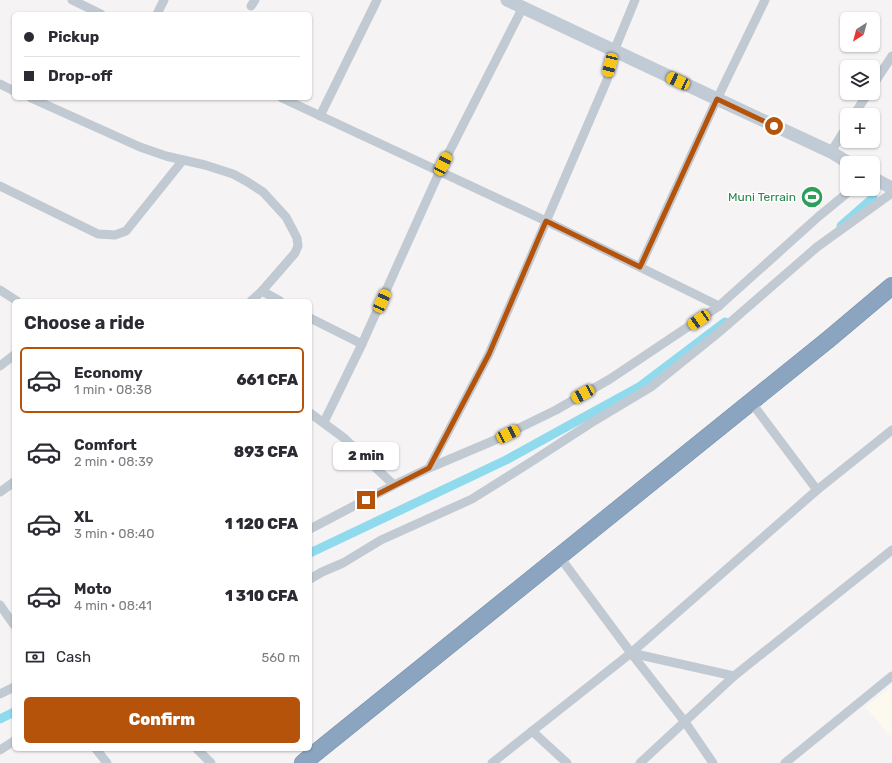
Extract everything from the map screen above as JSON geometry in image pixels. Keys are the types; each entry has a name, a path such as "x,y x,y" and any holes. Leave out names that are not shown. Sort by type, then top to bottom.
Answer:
{"highway":[{"path":"302,763 829,339 892,286"}],"main road":[{"path":"514,2 840,158"},
{"path":"880,182 892,188"}],"street":[{"path":"72,0 97,12"},
{"path":"158,12 164,0"},
{"path":"320,116 377,0"},
{"path":"429,468 489,354 607,80 614,51 635,0"},
{"path":"640,267 717,99 765,0"},
{"path":"324,422 362,344 514,2"},
{"path":"880,74 892,56"},
{"path":"0,84 12,90"},
{"path":"35,100 140,147 166,156 212,167 233,174 263,192 286,217 297,238 298,246 295,253 253,299"},
{"path":"286,100 546,221 719,306"},
{"path":"831,152 840,137"},
{"path":"0,186 98,234 115,235 126,231 183,160"},
{"path":"312,578 343,563 381,540 472,499 591,422 651,387 718,333 817,247 892,193"},
{"path":"312,528 429,468 495,440 556,410 610,379 719,306 844,196"},
{"path":"0,290 14,299"},
{"path":"262,291 276,299"},
{"path":"312,319 362,344"},
{"path":"0,366 12,357"},
{"path":"751,402 817,490"},
{"path":"312,414 344,438 394,485"},
{"path":"492,763 631,653 817,490 892,430"},
{"path":"0,492 12,483"},
{"path":"640,763 734,676 892,550"},
{"path":"560,556 631,653 685,722 713,763"},
{"path":"0,605 12,622"},
{"path":"631,653 734,676"},
{"path":"786,763 892,676"},
{"path":"0,694 12,688"},
{"path":"532,731 567,763"},
{"path":"0,750 12,742"},
{"path":"98,751 107,763"},
{"path":"199,751 211,763"}],"shaded area":[{"path":"892,686 892,738 865,707"}],"waterway":[{"path":"841,226 873,198"},
{"path":"312,552 506,460 639,387 725,322"},
{"path":"0,719 12,713"}],"place":[{"name":"Muni Terrain","path":"812,197"}],"route":[{"path":"366,500 429,468 489,354 546,221 640,267 717,99 774,126"}]}
